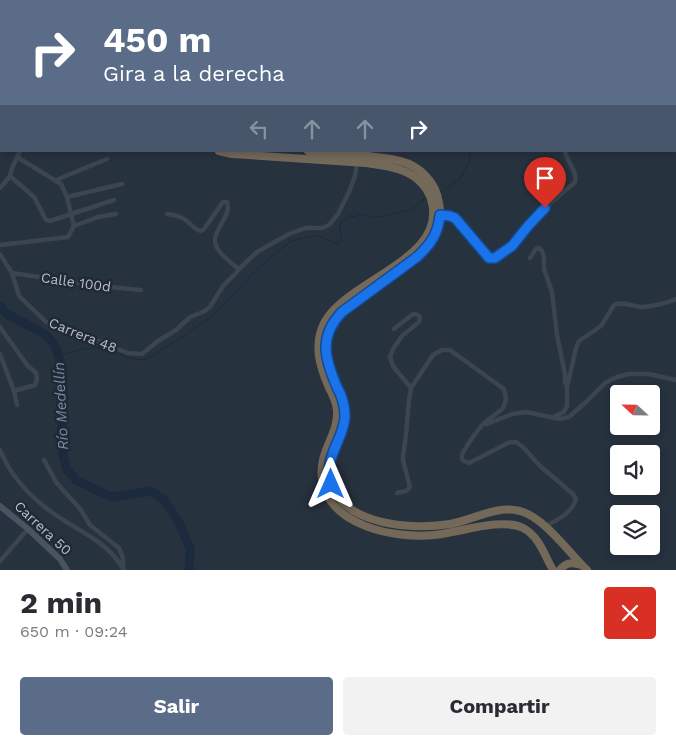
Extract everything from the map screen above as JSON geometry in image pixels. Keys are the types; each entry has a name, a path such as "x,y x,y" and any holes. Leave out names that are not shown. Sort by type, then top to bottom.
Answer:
{"highway":[{"path":"223,152 384,165 407,172 422,184 432,202 433,216 428,235 417,249 335,308 321,331 318,344 320,363 334,397 337,410 333,432 323,460 322,479 327,493 342,513 356,522 387,532 431,536 498,524 519,526 536,539 553,570"},
{"path":"320,152 399,160 408,163 422,172 433,186 438,199 440,215 438,230 428,247 342,312 330,326 326,339 327,359 341,395 345,415 330,462 329,478 339,499 362,515 385,523 412,526 434,526 452,523 497,511 508,510 528,514 546,526 585,568"},
{"path":"560,570 570,562 585,568"}],"main road":[{"name":"Carrera 50","path":"0,506 60,559 67,570"}],"street":[{"path":"0,188 10,176 19,152"},
{"path":"440,215 455,218 489,258 495,258 512,246 545,208 575,182 576,175 565,152"},
{"path":"0,245 68,237 74,226 72,213 61,184 17,156"},
{"path":"56,180 106,159"},
{"path":"167,214 181,217 195,229 201,230 204,229 224,202 227,202 228,210 218,229 216,242 221,252 239,269 257,252 289,234 306,228 322,228 329,225 338,214 349,192 355,176 357,162"},
{"path":"10,176 34,197 46,220 50,221 114,200"},
{"path":"67,197 122,184"},
{"path":"74,226 98,217 116,214"},
{"path":"530,258 536,249 539,248 542,251 544,269 552,292 557,335 567,387"},
{"name":"Carrera 48","path":"0,254 12,273 19,296 51,326 107,344 127,353 142,354 176,330 190,317 210,307 222,286 239,269"},
{"name":"Calle 100d","path":"12,273 99,286 141,290"},
{"path":"554,418 566,410 567,387 576,348 580,341 601,326 614,305 622,304 643,307 676,299"},
{"path":"394,328 413,314 417,314 420,318 419,322 402,336 390,357 393,366 411,388"},
{"path":"0,327 27,365 36,374 35,385 14,391"},
{"path":"397,494 406,491 410,487 403,456 408,400 411,388 433,355 442,350 450,350 504,389 506,395 502,408 483,424 473,436 462,455 463,460 469,463 510,442 516,442 523,447 540,466 573,494 576,499 575,504 558,520 546,526"},
{"path":"0,354 14,391 17,406"},
{"path":"483,424 512,414 526,412 560,419 569,417 605,383 628,374 649,374 676,380"},
{"path":"0,450 10,471 41,504 63,520 103,544 112,553 123,570"},
{"path":"44,460 56,482 81,510 90,524 119,548 123,558 123,570"},
{"path":"0,561 28,529"}],"waterway":[{"path":"442,191 460,179 470,160 470,152"},
{"path":"59,356 82,349 100,348 137,360 147,359 181,338 217,312 257,269 291,241 317,235 338,244 341,240 340,224 350,215 353,217 361,214 373,218 410,210 427,197"},
{"name":"Río Medellín","path":"0,306 7,314 45,334 54,344 59,356 63,387 61,446 66,468 76,480 111,497 151,491 164,500 179,522 190,549 189,570"}],"route":[{"path":"331,484 329,478 330,462 345,415 341,395 326,352 327,334 336,318 428,247 438,230 440,215 455,218 489,258 492,259 512,246 545,208"}]}
